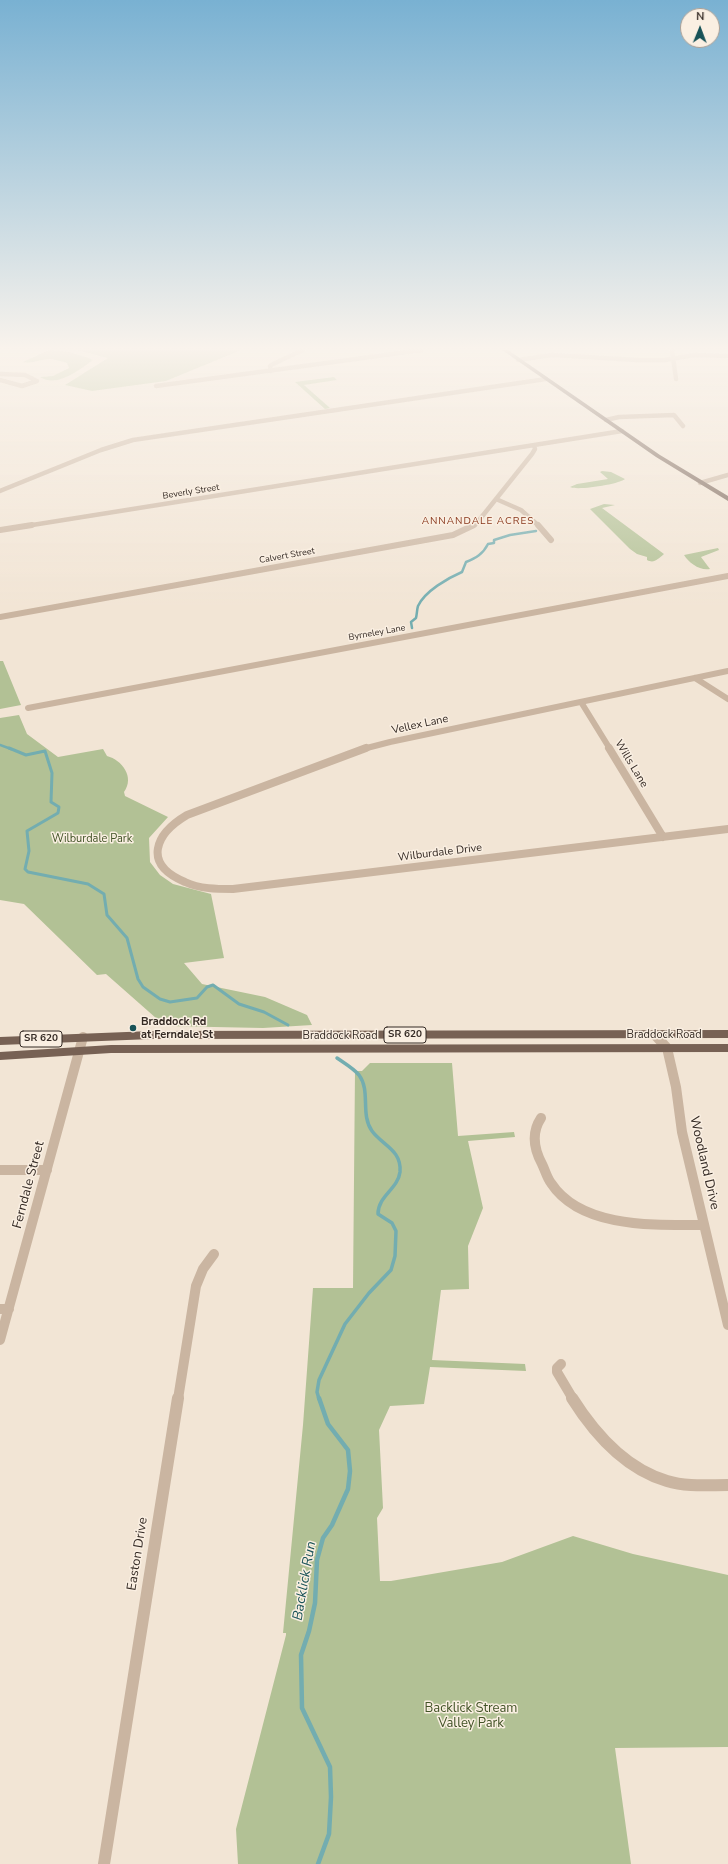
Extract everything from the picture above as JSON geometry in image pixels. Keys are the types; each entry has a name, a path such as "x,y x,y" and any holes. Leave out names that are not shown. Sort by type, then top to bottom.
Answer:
{"main road":[{"path":"631,437 700,483 728,499"},
{"name":"Braddock Road","path":"0,1042 83,1036 728,1034"},
{"name":"Braddock Road","path":"0,1056 79,1050 145,1049 728,1048"}],"street":[{"path":"0,491 101,450 133,440 153,437"},
{"name":"Beverly Street","path":"0,530 584,437"},
{"name":"Calvert Street","path":"0,617 443,538 462,532 476,524 532,454 535,449 534,445"},
{"path":"700,483 728,475"},
{"path":"496,499 513,504 525,512 551,540"},
{"name":"Byrneley Lane","path":"28,708 728,576"},
{"name":"Vellex Lane","path":"161,864 157,853 157,846 164,831 179,819 199,810 366,749 728,671"},
{"path":"695,678 728,699"},
{"name":"Wills Lane","path":"581,702 663,837"},
{"name":"Wilburdale Drive","path":"161,864 174,876 194,885 206,888 232,889 728,829"},
{"name":"Woodland Drive","path":"655,1035 667,1048 676,1087 682,1132 727,1313 728,1325"},
{"name":"Ferndale Street","path":"0,1340 4,1309 47,1170 83,1036"},
{"path":"541,1118 535,1126 534,1137 536,1150 542,1168 557,1191 570,1202 598,1217 614,1222 632,1224 704,1225"},
{"path":"0,1170 47,1170"},
{"name":"Easton Drive","path":"104,1864 196,1286 199,1275 205,1263 214,1254"},
{"path":"561,1364 557,1368 557,1372 575,1404 614,1450 630,1463 647,1473 666,1481 685,1485 728,1485"}],"green space":[{"path":"600,472 611,472 625,479 615,483 598,486 581,488 570,487 577,484 608,479"},
{"path":"604,504 615,505 602,508 664,554 656,560 649,561 647,560 647,557 637,554 630,549 590,509"},
{"path":"718,548 719,550 701,557 710,569 702,569 695,566 684,555"},
{"path":"0,661 3,661 21,705 0,709"},
{"name":"Wilburdale Park","path":"19,715 27,734 58,757 103,749 107,756 118,761 125,770 128,781 124,792 125,796 168,817 149,838 150,862 160,875 173,884 211,894 224,958 184,963 202,984 265,997 307,1015 312,1025 263,1028 165,1026 106,974 97,975 24,904 0,900 0,718"},
{"name":"Backlick Stream Valley Park","path":"370,1063 452,1063 458,1136 514,1132 515,1137 468,1141 483,1208 468,1246 469,1289 441,1290 432,1360 525,1364 526,1371 430,1367 424,1404 390,1406 379,1430 383,1508 377,1518 380,1581 391,1581 502,1562 573,1536 633,1554 728,1575 728,1747 615,1748 631,1864 238,1864 236,1829 286,1635 286,1633 283,1633 303,1425 313,1288 353,1288 355,1071 362,1071"}],"waterway":[{"path":"412,628 411,622 416,618 418,606 421,600 431,590 444,581 462,572 466,562 479,555 488,544 494,543 494,540 510,535 536,531"},
{"name":"Backlick Run","path":"0,745 11,749"},
{"name":"Backlick Run","path":"9,748 26,755 45,751 52,773 51,802 59,807 58,813 27,831 29,851 25,869 28,872 88,884 104,894 107,915 127,938 138,979 143,987 160,999 170,1002 197,998 207,987 213,985 239,1004 264,1012 288,1025"},
{"name":"Backlick Run","path":"319,1399 317,1392 319,1380 345,1324 369,1293 391,1270 395,1256 396,1231 392,1223 378,1214 381,1202 396,1183 400,1172 400,1164 395,1153 376,1136 368,1124 363,1081 357,1072 337,1058"},
{"name":"Backlick Run","path":"318,1864 329,1834 331,1797 330,1767 302,1708 301,1655 309,1631 315,1603 317,1560 323,1538 332,1525 348,1489 350,1471 348,1450 328,1424 319,1398"}],"place":[{"name":"Braddock Rd at Ferndale St","path":"133,1028"}],"district":[{"name":"ANNANDALE ACRES","path":"478,522"}]}
